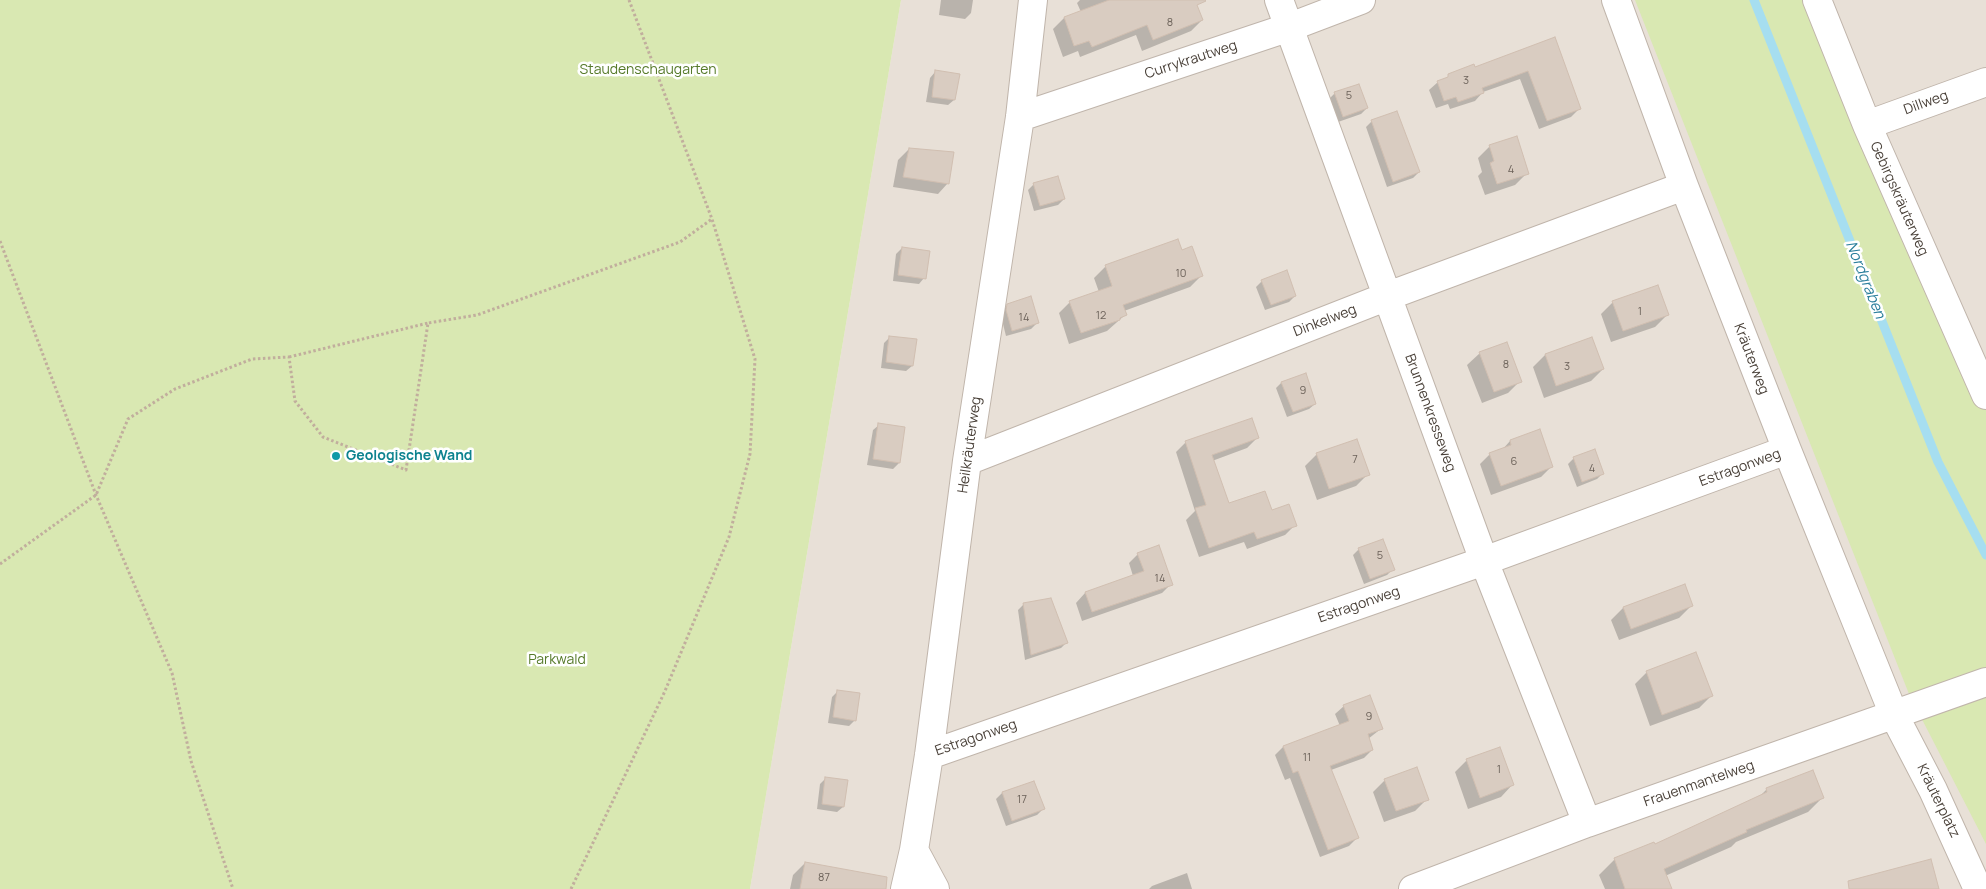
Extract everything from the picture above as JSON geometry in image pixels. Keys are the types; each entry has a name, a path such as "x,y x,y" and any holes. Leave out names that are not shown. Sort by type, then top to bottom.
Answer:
{"lane":[{"name":"Heilkräuterweg","path":"905,889 914,850 967,461 1020,117 1033,0"},
{"name":"Brunnenkresseweg","path":"1279,0 1484,561 1587,823"},
{"name":"Currykrautweg","path":"1020,117 1290,27 1361,0"},
{"name":"Kräuterweg","path":"1616,0 1684,186 1787,450 1894,715"},
{"name":"Gebirgskräuterweg","path":"1817,0 1867,125 1984,386"},
{"name":"Dillweg","path":"1867,125 1986,82"},
{"name":"Dinkelweg","path":"967,461 1388,296 1684,186"},
{"name":"Estragonweg","path":"928,755 1484,561 1787,450"},
{"name":"Frauenmantelweg","path":"1413,889 1587,823 1986,682"},
{"name":"Kräuterplatz","path":"1894,715 1934,790 1978,889"},
{"path":"914,850 935,889"}],"path":[{"path":"571,889 665,690 729,537 750,454 755,359 712,219 629,0"},
{"path":"0,564 96,495 128,419 175,389 252,358 289,357 428,323 477,314 680,242 712,219"},
{"path":"0,241 96,495 172,673 190,761 233,889"},
{"path":"289,357 295,401 324,437 406,470 428,323"}],"shaded area":[{"path":"901,0 1986,0 1986,889 750,889"}],"green space":[{"path":"0,0 901,0 750,889 0,889"},
{"path":"1635,0 1817,0 1986,395 1986,844 1909,694"}],"building":[{"path":"1109,0 1206,1 1197,5 1203,20 1153,40 1147,25 1092,47 1089,41 1074,46 1064,17"},
{"path":"1555,37 1581,109 1547,121 1528,71 1482,88 1484,93 1458,102 1456,97 1444,101 1437,81 1448,77 1448,74 1474,64 1475,67"},
{"path":"935,70 960,74 955,100 932,97"},
{"path":"1359,84 1368,108 1343,117 1334,92"},
{"path":"1397,111 1420,172 1393,182 1371,120"},
{"path":"1517,136 1529,174 1497,184 1490,163 1494,161 1489,145"},
{"path":"909,148 954,152 949,184 903,177"},
{"path":"1058,176 1065,199 1040,206 1033,183"},
{"path":"1178,239 1182,250 1192,246 1203,276 1123,305 1127,315 1120,318 1120,320 1081,333 1069,301 1112,286 1105,265"},
{"path":"902,247 930,251 926,279 898,275"},
{"path":"1287,270 1296,296 1271,305 1261,280"},
{"path":"1658,285 1669,315 1623,331 1612,301"},
{"path":"1031,296 1039,323 1012,331 1006,310 1007,304"},
{"path":"889,336 917,339 913,366 886,362"},
{"path":"1592,337 1604,369 1556,386 1545,354"},
{"path":"1507,342 1522,382 1494,392 1479,352"},
{"path":"1306,373 1316,404 1293,412 1281,382"},
{"path":"1252,418 1259,438 1212,455 1229,503 1265,491 1272,510 1289,504 1297,526 1257,539 1254,532 1209,548 1195,508 1206,505 1185,441"},
{"path":"878,423 905,427 900,463 873,459"},
{"path":"1540,429 1553,467 1501,486 1489,453 1511,445 1510,440"},
{"path":"1357,439 1370,475 1329,489 1316,453"},
{"path":"1595,449 1604,474 1582,482 1573,457"},
{"path":"1383,539 1395,570 1370,579 1358,548"},
{"path":"1159,545 1173,585 1092,612 1085,592 1144,571 1137,553"},
{"path":"1685,584 1693,606 1631,629 1623,607"},
{"path":"1051,598 1068,643 1031,655 1023,603"},
{"path":"1696,652 1713,696 1662,715 1646,671"},
{"path":"837,690 860,693 856,721 833,717"},
{"path":"1370,695 1383,729 1368,734 1373,750 1330,766 1359,838 1328,850 1298,771 1293,773 1283,746 1349,721 1343,705"},
{"path":"1500,747 1514,785 1480,798 1466,759"},
{"path":"1417,767 1429,800 1396,811 1384,779"},
{"path":"1813,770 1824,798 1746,830 1747,832 1664,869 1672,889 1625,889 1614,858 1654,842 1655,844 1767,792 1766,788"},
{"path":"825,777 848,780 844,807 822,804"},
{"path":"1034,781 1045,809 1012,821 1002,792"},
{"path":"1931,859 1939,889 1849,889 1848,881"},
{"path":"805,862 887,877 886,889 800,889"}],"waterway":[{"name":"Nordgraben","path":"1754,0 1938,462 1986,555"}],"place":[{"name":"Geologische Wand","path":"336,456"}],"park label":[{"name":"Staudenschaugarten","path":"648,70"},
{"name":"Parkwald","path":"557,660"}]}
